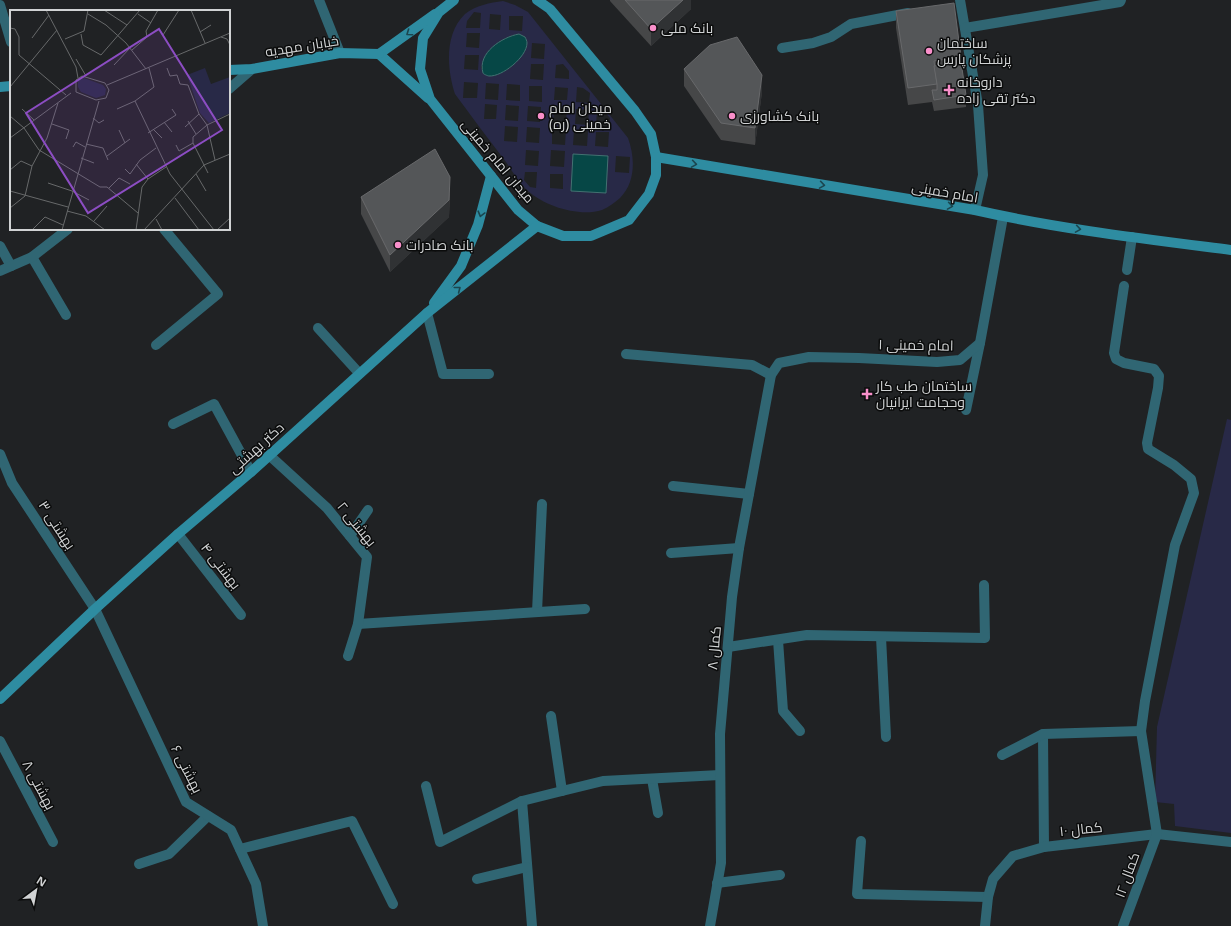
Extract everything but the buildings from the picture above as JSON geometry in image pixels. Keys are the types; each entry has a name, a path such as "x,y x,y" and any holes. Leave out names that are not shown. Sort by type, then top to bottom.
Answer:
{"main road":[{"name":"میدان امام خمینی","path":"454,0 439,12 423,38 420,69 430,99 518,210 537,226 563,236 591,236 629,220 649,194 656,175 656,157 651,134 550,4 537,0"},
{"path":"430,99 379,54 439,12"},
{"name":"خیابان مهدیه","path":"230,70 252,68 340,53 379,54"},
{"path":"0,87 10,86"},
{"name":"امام خمینی","path":"656,157 974,210 1003,217 1132,237 1231,250"},
{"path":"427,313 461,266 478,224 491,176"},
{"name":"دکتر بهشتی","path":"0,699 178,534 251,472 427,313 537,226"}],"street":[{"path":"319,0 340,53"},
{"path":"965,28 1120,2 1121,0"},
{"path":"958,3 965,28 978,105 983,175 974,210"},
{"path":"0,5 10,39"},
{"path":"782,48 812,43 831,37 851,24 921,11"},
{"path":"230,89 252,68"},
{"path":"966,410 1003,217"},
{"path":"0,271 32,257 67,230"},
{"path":"156,345 218,294 165,230"},
{"path":"1127,270 1132,237"},
{"path":"0,246 11,266"},
{"path":"32,257 66,315"},
{"path":"1124,286 1114,353 1116,359 1124,363 1154,369 1159,376 1147,443 1148,449 1174,465 1191,479 1194,493 1175,544 1145,701 1141,731 1157,834"},
{"path":"427,313 443,374 489,374"},
{"path":"318,328 359,373"},
{"name":"امام خمینی ۱","path":"770,375 779,363 809,357 937,362 960,360 980,343"},
{"path":"626,354 752,365 770,375"},
{"name":"کمال ۸","path":"710,926 721,863 720,734 732,597 739,548 770,375"},
{"path":"173,424 214,404 251,472"},
{"name":"بهشتی ۳","path":"0,454 12,483 96,609"},
{"name":"بهشتی ۲","path":"269,455 327,508 367,557 358,624 348,656"},
{"path":"672,486 749,494"},
{"path":"537,612 542,504"},
{"path":"350,536 368,510"},
{"name":"بهشتی ۴","path":"178,534 241,615"},
{"path":"671,552 739,548"},
{"path":"728,647 807,635 985,638 984,585"},
{"name":"بهشتی ۶","path":"96,609 186,802 231,830 256,884 263,926"},
{"path":"358,624 585,609"},
{"path":"881,637 886,737"},
{"path":"778,640 783,711 800,731"},
{"path":"551,716 562,791"},
{"path":"1002,755 1043,734 1141,731"},
{"path":"1043,734 1044,847"},
{"name":"بهشتی ۸","path":"0,741 53,842"},
{"path":"426,786 440,842 522,801 562,791 603,782 720,775"},
{"path":"652,779 658,813"},
{"path":"522,801 532,926"},
{"path":"139,864 169,854 208,816"},
{"path":"240,849 352,821 393,904"},
{"name":"کمال ۱۰","path":"985,926 988,897 993,879 1013,856 1044,847 1157,834 1231,842"},
{"name":"کمال ۱۲","path":"1124,926 1157,834"},
{"path":"861,841 857,894 988,897"},
{"path":"477,880 527,867"},
{"path":"717,883 780,876"}],"shaded area":[{"name":"میدان امام خمینی (ره)","path":"503,1 528,12 628,138 633,161 633,169 629,185 620,198 605,209 593,212 574,211 554,206 535,197 519,181 455,94 450,74 449,52 453,32 458,22 465,14 474,8","holes":["474,12 481,13 480,28 466,28 467,21","490,14 501,15 500,30 489,29","509,16 523,16 522,31 509,30","467,33 480,33 479,48 466,47","519,34 525,37 512,66 502,72 490,75 483,73 481,67 500,41 511,36","532,43 545,44 544,59 531,58","465,55 479,55 478,70 464,69","531,64 544,64 543,80 530,79","563,64 569,71 569,79 555,78 556,65","464,82 478,83 477,98 463,98","486,83 499,84 498,100 485,99","507,84 520,85 520,101 506,100","529,86 542,86 542,102 529,101","555,87 568,88 567,100 554,100","577,87 583,88 590,93 589,103 576,102","485,104 497,105 496,119 484,119","506,105 519,106 518,121 505,120","528,106 541,107 540,122 527,121","554,108 567,109 566,123 553,123","576,109 589,110 588,125 575,124","597,110 603,110 610,118 609,128 596,126","505,126 518,127 517,142 504,141","527,127 540,128 539,143 526,142","552,129 566,130 565,145 552,144","574,130 588,131 587,146 573,145","596,132 609,132 608,147 595,146","526,150 539,151 538,166 525,165","551,150 565,151 564,167 550,166","616,156 630,157 629,173 615,172","525,172 537,172 536,188 530,187 524,180","550,174 563,174 563,189 550,188"]},
{"path":"519,34 525,37 527,43 523,54 518,60 507,70 500,73 489,76 483,73 482,66 484,59 492,47 505,39"},
{"path":"573,154 608,156 606,193 571,191"},
{"path":"1227,419 1231,420 1231,833 1175,826 1174,804 1155,802 1157,727"}],"place":[{"name":"بانک ملی","path":"653,28"},
{"name":"ساختمان پزشکان پارس","path":"929,51"},
{"name":"داروخانه دکتر تقی زاده","path":"949,90"},
{"name":"میدان امام خمینی (ره)","path":"541,116"},
{"name":"بانک کشاورزی","path":"732,116"},
{"name":"بانک صادرات","path":"398,245"},
{"name":"ساختمان طب کار و‌حجامت ایرانیان","path":"867,394"}]}
